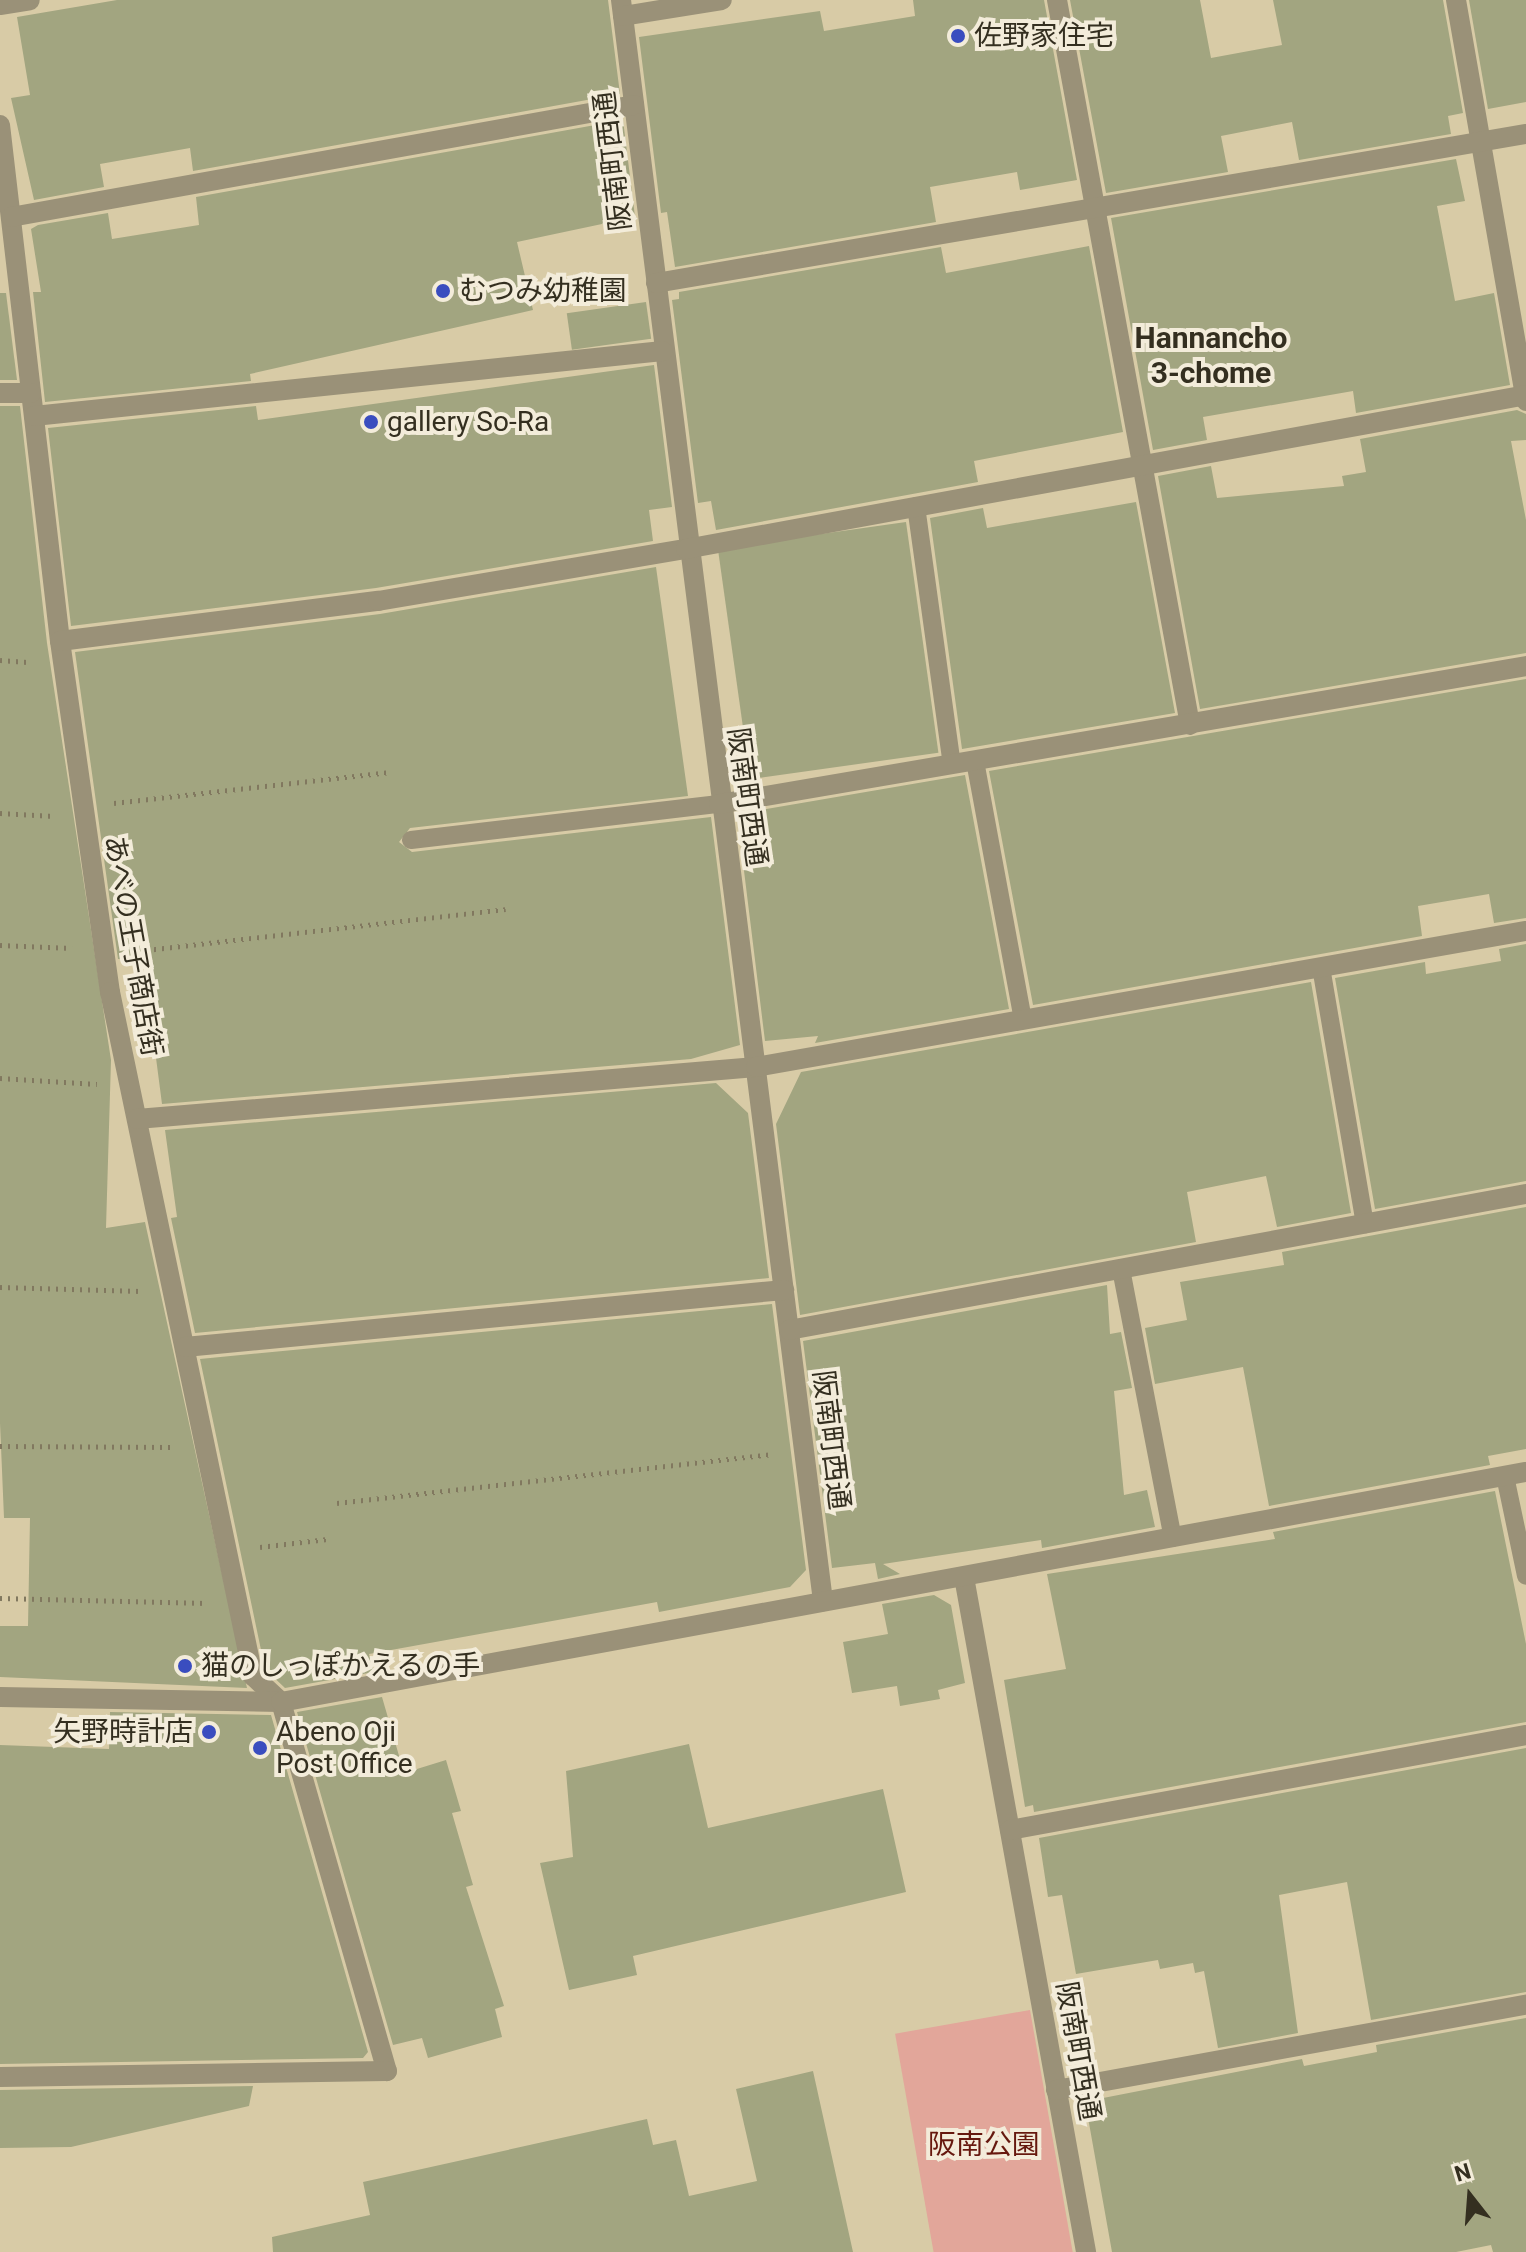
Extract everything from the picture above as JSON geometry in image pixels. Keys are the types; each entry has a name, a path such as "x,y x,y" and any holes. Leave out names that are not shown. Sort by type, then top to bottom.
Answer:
{"street":[{"path":"0,5 30,0"},
{"path":"622,8 722,0"},
{"path":"1057,0 1190,725"},
{"path":"60,641 378,601 686,549 1526,397 1456,0"},
{"name":"阪南町西通","path":"622,8 686,549 756,1067 823,1601"},
{"path":"11,217 634,105"},
{"name":"あべの王子商店街","path":"0,125 60,641 103,949 253,1676 281,1702"},
{"path":"656,283 1094,205 1526,134"},
{"path":"34,416 663,351"},
{"path":"0,393 31,393"},
{"path":"719,804 1526,666"},
{"path":"137,1119 756,1067 1526,931"},
{"path":"789,1330 1526,1194"},
{"path":"185,1347 784,1290"},
{"path":"0,1697 281,1702 1516,1474"},
{"name":"阪南町西通","path":"964,1577 1086,2252"},
{"path":"0,2077 387,2071 281,1702"},
{"path":"1010,1830 1526,1735"},
{"path":"1056,2090 1526,2005"}],"lane":[{"path":"916,506 952,765"},
{"path":"975,761 1023,1019"},
{"path":"411,840 719,804"},
{"path":"1321,967 1365,1224"},
{"path":"1121,1269 1173,1538"},
{"path":"1516,1474 1526,1576"}],"path":[{"path":"0,813 82,812 390,772"},
{"path":"0,945 103,949 125,953 506,909"},
{"path":"0,1078 130,1087"},
{"path":"0,1287 174,1292"},
{"path":"0,1446 206,1447"},
{"path":"337,1503 804,1451"},
{"path":"227,1550 328,1539"},
{"path":"0,1598 238,1604"}],"green space":[{"name":"阪南公園","path":"1030,2010 1073,2252 934,2252 895,2034"}],"building":[{"path":"117,0 608,0 620,94 193,171 190,148 100,164 104,187 34,200 11,98 30,95 17,17"},
{"path":"913,0 1044,0 1077,180 1020,190 1017,172 930,187 936,222 675,267 667,212 661,213 639,37 820,11 824,31 915,16"},
{"path":"1070,0 1200,0 1211,58 1282,45 1273,0 1443,0 1463,113 1448,116 1451,134 1299,160 1292,122 1221,136 1228,172 1106,193"},
{"path":"1469,0 1526,0 1526,102 1488,109"},
{"path":"623,120 635,217 517,242 533,310 250,374 251,381 45,402 33,292 41,292 31,229 38,225 108,213 112,239 199,225 196,197"},
{"path":"1456,159 1465,201 1437,206 1455,301 1494,293 1510,385 1356,413 1353,391 1203,417 1207,440 1153,450 1111,218"},
{"path":"1089,246 1123,432 974,461 978,482 716,530 711,501 698,503 672,300 679,299 679,292 941,247 946,273"},
{"path":"0,293 6,293 17,380 0,380"},
{"path":"646,302 651,339 572,350 567,313"},
{"path":"654,365 672,507 649,510 653,541 376,588 71,626 48,428 256,406 258,420"},
{"path":"0,406 20,406 47,643 111,1060 106,1228 145,1222 247,1688 0,1677 0,1626 28,1626 30,1518 4,1518 0,1423"},
{"path":"1517,410 1526,414 1526,440 1511,441 1526,520 1526,653 1200,709 1158,476 1211,466 1217,498 1344,486 1342,476 1366,472 1360,439"},
{"path":"1136,502 1175,713 962,749 930,518 983,508 987,528"},
{"path":"906,522 938,753 750,779 718,548"},
{"path":"656,567 688,796 410,828 399,842 412,852 711,817 740,1045 691,1059 162,1104 143,958 118,959 75,652 380,614"},
{"path":"1526,679 1526,918 1494,923 1489,894 1418,906 1422,936 1033,1005 989,771"},
{"path":"965,775 1009,1009 815,1043 818,1036 765,1041 737,814"},
{"path":"1526,944 1526,1181 1375,1209 1335,978 1425,962 1426,974 1501,961 1499,949"},
{"path":"1311,982 1351,1213 1277,1227 1266,1176 1187,1192 1196,1242 800,1315 776,1124 801,1072"},
{"path":"716,1083 748,1113 769,1278 195,1333 171,1218 177,1217 165,1130"},
{"path":"1526,1207 1526,1449 1488,1456 1490,1465 1269,1506 1243,1367 1155,1384 1145,1328 1187,1320 1180,1282 1284,1265 1282,1252"},
{"path":"1107,1285 1110,1334 1121,1332 1132,1388 1114,1391 1124,1495 1147,1490 1155,1527 1042,1548 1041,1540 883,1564 900,1574 878,1579 875,1563 832,1568 803,1341"},
{"path":"772,1304 806,1570 790,1587 659,1612 657,1602 369,1654 374,1672 285,1688 265,1669 200,1359"},
{"path":"1495,1491 1526,1644 1526,1722 1034,1812 1033,1805 1025,1807 1004,1680 1066,1669 1047,1574 1275,1539 1273,1532"},
{"path":"934,1595 951,1605 965,1683 938,1690 940,1699 900,1706 897,1686 852,1693 843,1642 888,1634 882,1604"},
{"path":"382,1697 404,1773 446,1760 461,1811 452,1813 473,1885 466,1887 504,2006 495,2009 502,2037 428,2058 422,2038 393,2045 297,1712"},
{"path":"110,1712 271,1715 368,2052 363,2058 0,2064 0,1745 109,1749"},
{"path":"689,1744 708,1828 883,1789 906,1892 633,1956 637,1975 569,1990 540,1863 573,1857 566,1771"},
{"path":"1526,1748 1526,1992 1371,2020 1347,1882 1279,1895 1298,2033 1218,2048 1204,1971 1195,1973 1193,1963 1160,1969 1158,1960 1076,1974 1062,1895 1048,1897 1039,1838"},
{"path":"1526,2018 1526,2252 1493,2252 1491,2245 1456,2252 1112,2252 1087,2112 1098,2099 1302,2059 1304,2066 1377,2052 1376,2045"},
{"path":"813,2071 853,2252 273,2252 272,2237 370,2215 363,2182 647,2119 653,2145 676,2140 689,2196 757,2181 736,2089"},
{"path":"253,2086 249,2106 71,2147 0,2148 0,2090"}],"place":[{"name":"佐野家住宅","path":"958,36"},
{"name":"むつみ幼稚園","path":"443,291"},
{"name":"gallery So-Ra","path":"371,422"},
{"name":"猫のしっぽかえるの手","path":"185,1666"},
{"name":"矢野時計店","path":"209,1732"},
{"name":"Abeno Oji Post Office","path":"260,1748"}],"district":[{"name":"Hannancho 3-chome","path":"1211,355"}]}
